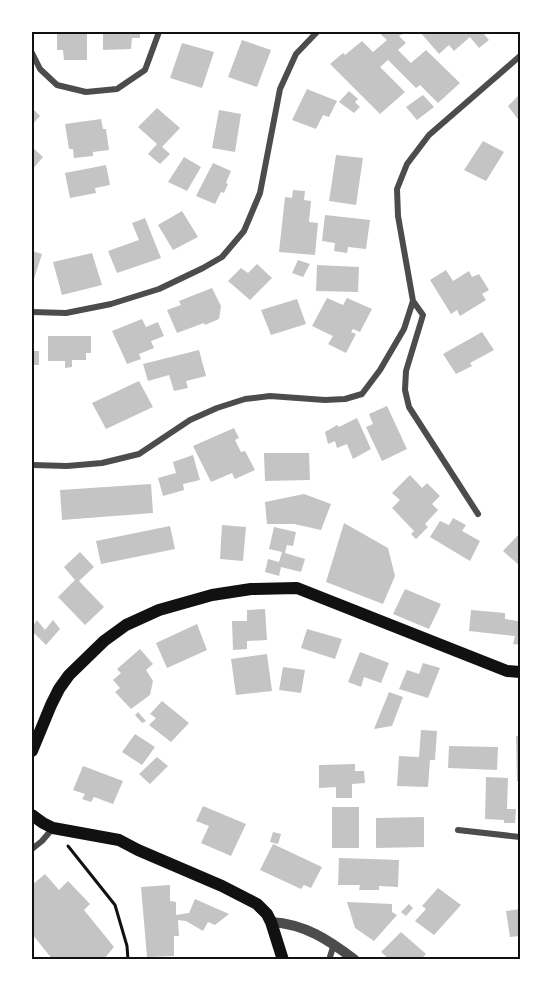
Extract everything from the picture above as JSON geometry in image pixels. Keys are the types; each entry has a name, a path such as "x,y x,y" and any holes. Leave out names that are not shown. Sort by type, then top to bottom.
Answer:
{"main road":[{"path":"32,751 59,689 69,675 104,641 126,626 159,610 212,595 251,589 297,588 507,671 520,672"},
{"path":"32,816 53,828 119,840 257,904 271,922 283,960"}],"street":[{"path":"32,53 40,69 57,85 86,92 117,89 145,70 159,32"},
{"path":"32,312 66,313 111,304 159,289 222,257 244,231 260,193 280,88 296,54 317,32"},
{"path":"478,514 409,407 405,390 406,371 423,315 413,301 398,216 397,189 407,164 429,135 520,56"},
{"path":"32,465 67,466 102,463 139,454 190,420 245,399 270,396 325,400 345,399 362,394 380,370 404,329 413,301"},
{"path":"32,849 53,828"},
{"path":"458,830 520,837"},
{"path":"271,922 285,922 305,928 334,944 355,960"},
{"path":"329,960 334,944"}],"path":[{"path":"53,828 115,905 127,946 128,960"}],"building":[{"path":"57,32 87,32 87,60 64,60 63,50 57,50"},
{"path":"103,32 140,32 140,38 132,38 131,49 103,50"},
{"path":"378,32 405,32 399,36 406,43 398,50 411,63 426,50 460,83 438,103 420,85 416,88 388,60 380,67 405,92 380,114 330,64 362,41 373,52 387,40"},
{"path":"420,32 485,32 483,33 489,40 479,48 470,37 454,51 449,45 439,54"},
{"path":"242,40 271,50 257,87 228,77"},
{"path":"182,43 214,52 202,88 170,78"},
{"path":"307,89 337,101 329,117 323,115 316,129 292,120"},
{"path":"349,91 358,99 355,102 360,107 354,113 339,102"},
{"path":"520,94 520,122 508,106"},
{"path":"423,95 434,107 417,120 406,107"},
{"path":"32,108 40,116 32,125"},
{"path":"157,108 180,128 162,147 170,154 160,164 148,154 157,144 138,127"},
{"path":"219,110 241,114 235,152 212,148"},
{"path":"101,119 103,129 106,129 109,150 93,152 93,156 74,158 73,149 69,149 65,124"},
{"path":"483,141 504,152 486,181 464,170"},
{"path":"32,147 43,157 32,170"},
{"path":"336,155 363,158 356,205 329,201"},
{"path":"184,157 201,167 187,191 168,182"},
{"path":"213,163 231,171 224,193 221,192 215,204 196,196"},
{"path":"106,165 110,185 95,188 96,193 70,198 65,173"},
{"path":"293,190 305,191 304,200 311,201 309,222 318,223 315,255 279,252 285,197 292,198"},
{"path":"182,211 198,237 173,250 158,225"},
{"path":"325,215 370,220 366,249 348,247 347,253 334,251 335,243 322,241"},
{"path":"145,218 161,258 117,273 108,251 139,240 132,223"},
{"path":"32,251 42,254 34,279 32,279"},
{"path":"92,253 102,285 62,295 53,262"},
{"path":"298,260 310,264 303,277 292,273"},
{"path":"257,264 272,278 250,300 228,281 241,268 248,273"},
{"path":"317,265 359,267 358,292 316,291"},
{"path":"446,270 453,281 469,271 472,277 479,274 489,290 482,294 486,300 460,316 457,310 451,314 430,280"},
{"path":"212,288 221,306 219,319 177,333 167,310 181,305 179,301"},
{"path":"327,298 343,305 347,298 372,309 360,332 353,329 351,332 356,334 346,353 328,344 333,336 312,326"},
{"path":"297,299 306,324 271,335 261,310"},
{"path":"142,319 146,327 158,322 164,336 151,341 154,348 139,354 141,359 127,364 112,331"},
{"path":"482,332 494,350 470,363 472,366 456,374 443,354"},
{"path":"48,336 91,336 91,353 86,353 86,360 72,360 72,367 65,368 65,361 48,361"},
{"path":"199,350 206,376 186,381 188,388 174,391 169,375 148,381 143,364"},
{"path":"32,351 39,351 39,365 32,365"},
{"path":"139,381 153,407 106,429 92,403"},
{"path":"387,406 407,449 382,461 366,427 373,424 369,414"},
{"path":"357,418 371,449 353,459 347,444 337,448 335,441 328,444 325,432"},
{"path":"234,428 239,438 235,440 241,452 245,451 255,470 235,479 232,473 211,482 193,446"},
{"path":"264,453 309,453 310,480 265,481"},
{"path":"193,455 200,480 183,484 184,490 163,496 158,478 176,473 173,462"},
{"path":"410,475 422,488 427,483 440,496 432,504 438,510 425,524 428,527 416,539 411,534 414,531 392,508 400,500 392,493"},
{"path":"151,484 153,513 62,520 60,490"},
{"path":"304,494 331,504 321,530 294,524 267,524 265,502"},
{"path":"453,518 466,525 462,531 480,541 470,561 430,537 440,521 449,525"},
{"path":"344,523 388,548 395,576 383,604 326,582"},
{"path":"222,525 246,527 243,561 220,559"},
{"path":"170,526 175,549 101,564 96,541"},
{"path":"274,527 296,532 293,546 287,545 285,553 305,559 301,572 281,567 279,576 265,572 268,559 279,562 282,552 269,549"},
{"path":"520,533 520,566 503,551"},
{"path":"80,552 94,567 79,581 104,607 85,625 58,597 75,580 64,567"},
{"path":"405,589 441,604 429,629 393,614"},
{"path":"265,609 267,640 247,641 247,649 233,650 232,621 247,621 247,610"},
{"path":"471,610 505,613 505,619 518,621 520,615 520,645 513,644 515,636 469,631"},
{"path":"37,620 45,630 53,620 60,629 46,645 32,631"},
{"path":"197,624 207,650 167,668 156,643"},
{"path":"307,629 342,639 335,659 301,648"},
{"path":"140,649 153,664 146,670 153,681 150,695 131,709 115,692 120,688 113,680 121,673 117,669"},
{"path":"360,652 389,663 381,683 364,677 361,687 348,682"},
{"path":"267,654 272,691 236,695 231,659"},
{"path":"423,663 440,668 428,698 399,689 407,670 419,674"},
{"path":"283,667 305,670 301,693 279,690"},
{"path":"389,692 403,697 392,726 374,729"},
{"path":"162,701 189,723 171,742 149,725 156,718 150,714"},
{"path":"138,712 146,721 142,723 135,715"},
{"path":"421,730 437,731 435,760 430,760 428,787 397,786 399,756 419,757"},
{"path":"135,734 155,747 142,765 122,752"},
{"path":"516,736 520,736 520,781 517,781"},
{"path":"449,746 498,747 497,770 448,768"},
{"path":"157,757 168,766 150,784 139,774"},
{"path":"355,764 355,771 364,771 365,783 352,784 352,798 336,798 336,787 319,788 319,765"},
{"path":"83,766 123,781 113,804 94,797 91,802 82,799 85,794 73,790"},
{"path":"486,777 508,778 507,809 516,809 515,823 485,819"},
{"path":"203,806 246,824 231,856 201,843 209,826 196,821"},
{"path":"332,807 359,807 359,848 332,848"},
{"path":"424,817 424,847 376,848 376,818"},
{"path":"273,832 281,834 278,844 270,842"},
{"path":"273,844 322,867 311,888 304,885 301,889 260,870"},
{"path":"339,858 399,860 398,887 379,886 379,890 359,890 360,885 338,885"},
{"path":"45,874 59,890 68,881 90,904 84,910 114,947 103,960 53,960 32,934 32,885"},
{"path":"170,885 170,901 176,902 176,915 189,913 195,899 229,914 215,925 208,922 203,931 186,921 178,920 179,936 174,936 174,956 147,957 141,887"},
{"path":"438,888 461,905 434,935 415,921 426,909 422,906"},
{"path":"347,902 392,904 392,912 397,915 374,941 355,928"},
{"path":"409,904 413,908 406,916 401,912"},
{"path":"520,909 520,936 510,937 506,911"},
{"path":"401,932 426,954 420,960 390,960 381,952"}]}
